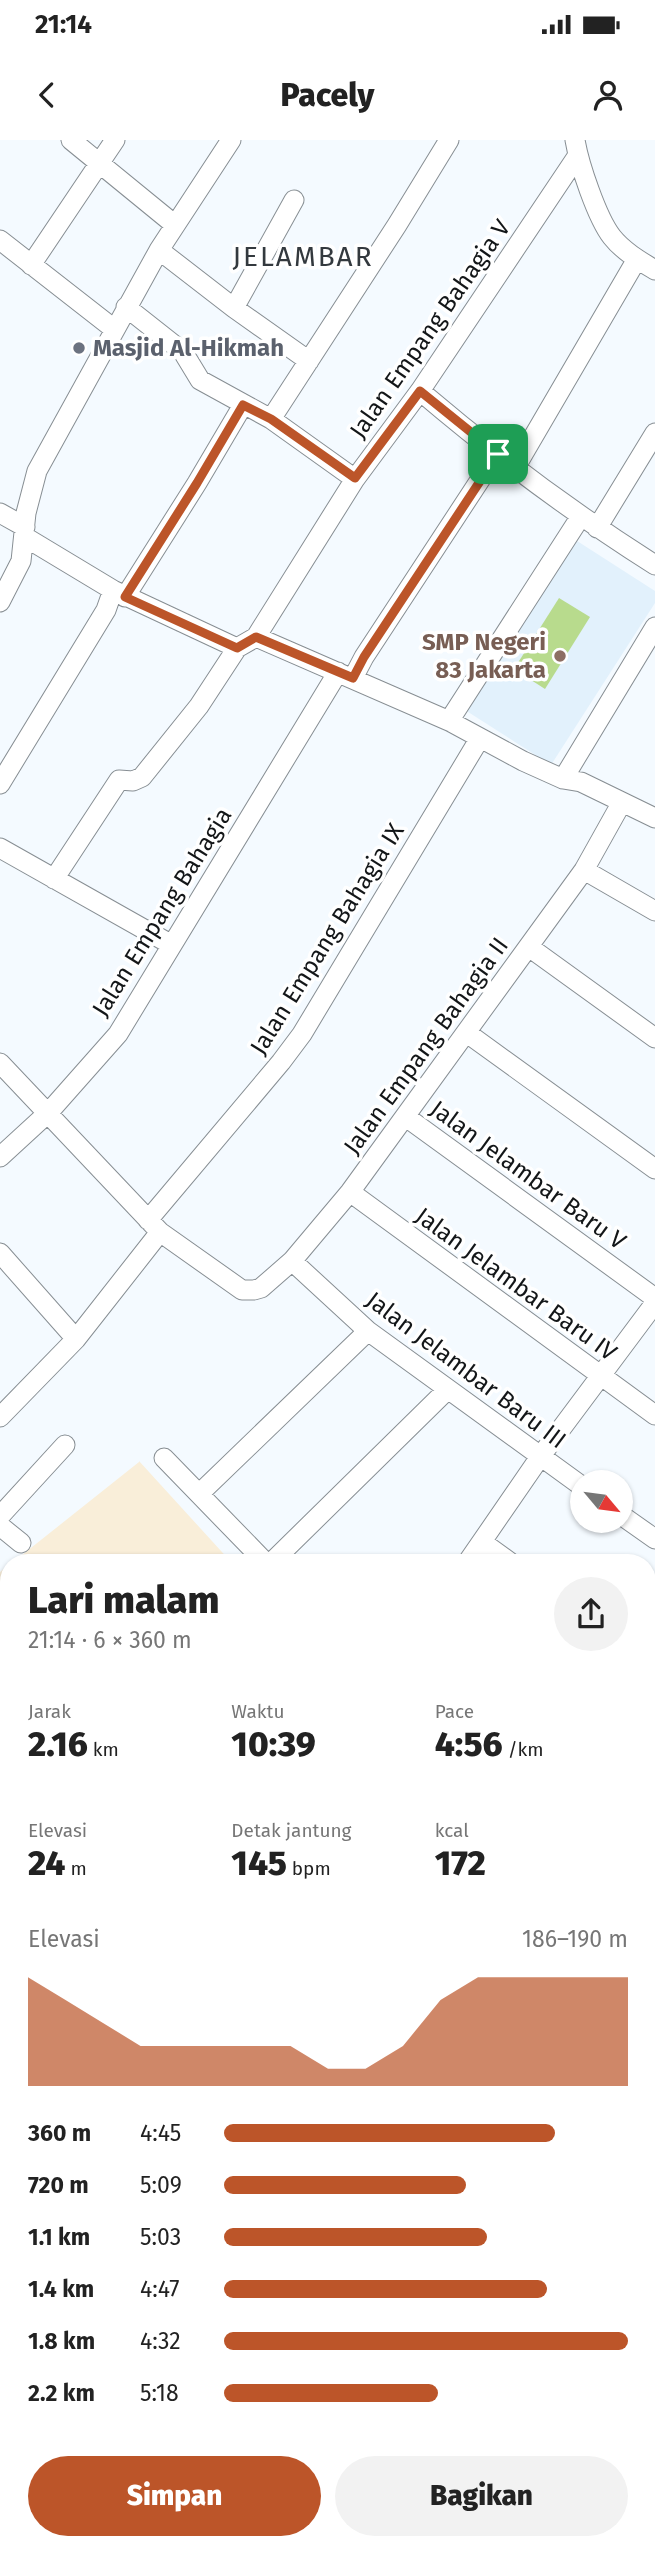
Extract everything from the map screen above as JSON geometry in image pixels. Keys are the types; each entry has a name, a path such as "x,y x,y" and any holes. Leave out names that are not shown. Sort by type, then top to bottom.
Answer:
{"street":[{"path":"71,140 175,225"},
{"path":"32,265 116,140"},
{"path":"0,603 22,561 37,471 159,250 230,140"},
{"path":"271,419 449,140"},
{"path":"577,148 605,227 613,239 655,270"},
{"name":"Jalan Empang Bahagia V","path":"256,637 355,478 420,391 577,148"},
{"path":"234,308 294,200"},
{"path":"0,240 114,329"},
{"path":"159,250 309,361"},
{"path":"515,468 637,259"},
{"path":"126,307 183,352 200,380 271,419 355,478"},
{"path":"420,391 515,468 589,522 655,565"},
{"path":"0,784 106,610 197,483 243,405"},
{"path":"449,721 655,433"},
{"name":"Jalan Empang Bahagia","path":"0,1157 49,1112 118,1034 172,945 346,675 372,645 498,454"},
{"path":"0,513 119,594 237,648"},
{"path":"564,779 655,627"},
{"path":"54,879 119,780 133,781 142,778 199,706 237,648 256,637 449,721 523,761 564,779 581,782 655,818"},
{"name":"Jalan Empang Bahagia IX","path":"0,1417 76,1339 154,1226 302,1034 480,738"},
{"name":"Jalan Empang Bahagia II","path":"154,1226 242,1290 261,1287 292,1261 350,1192 467,1034 584,870 622,802"},
{"path":"0,848 172,945"},
{"path":"584,870 655,911"},
{"path":"529,947 655,1038"},
{"path":"467,1034 655,1168"},
{"path":"0,1063 154,1226"},
{"name":"Jalan Jelambar Baru V","path":"405,1117 655,1300"},
{"name":"Jalan Jelambar Baru IV","path":"350,1192 655,1415"},
{"path":"0,1253 76,1339"},
{"name":"Jalan Jelambar Baru III","path":"292,1261 368,1331 570,1479"},
{"path":"473,1554 540,1457 655,1300"},
{"path":"199,1494 368,1331"},
{"path":"278,1554 448,1389"},
{"path":"0,1516 65,1445"},
{"path":"164,1458 260,1554"},
{"path":"634,1524 655,1539"},
{"path":"0,1526 21,1543"},
{"path":"482,1542 499,1554"}],"shaded area":[{"name":"SMP Negeri 83 Jakarta","path":"574,539 655,591 655,603 551,765 465,710"},
{"path":"139,1462 224,1554 23,1554"}],"green space":[{"path":"559,598 590,617 545,689 514,669"}],"place":[{"name":"Masjid Al-Hikmah","path":"79,348"},
{"name":"SMP Negeri 83 Jakarta","path":"560,656"}],"district":[{"name":"JELAMBAR","path":"303,256"}],"route":[{"path":"420,391 498,454 364,657 353,678 256,637 237,648 125,597 243,405 271,419 355,478 420,391"}]}
